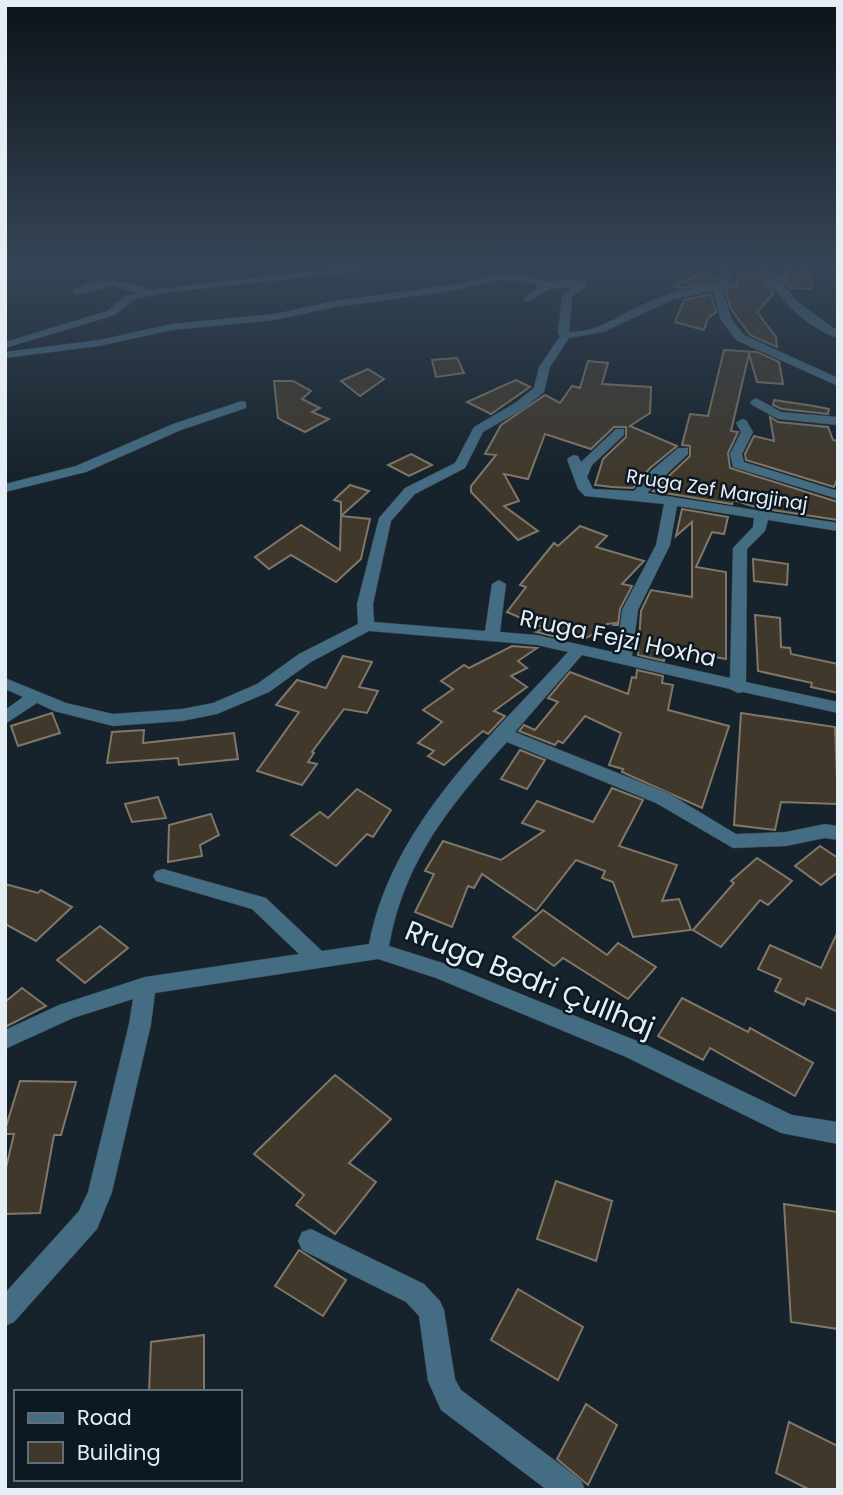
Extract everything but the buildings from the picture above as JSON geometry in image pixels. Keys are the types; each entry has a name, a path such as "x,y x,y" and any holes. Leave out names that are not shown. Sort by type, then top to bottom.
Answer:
{"street":[{"path":"5,346 41,335"},
{"path":"5,355 99,343 137,335"},
{"path":"5,683 60,707 113,720 182,715 217,708 263,688 305,658 366,626 365,604 384,521 410,491 460,465 478,430 540,389 548,361 566,335"},
{"path":"739,335 744,341 838,383"},
{"path":"756,402 778,415 838,421"},
{"path":"5,488 82,469 177,427 242,405"},
{"path":"742,423 747,432 736,454 738,464 838,495"},
{"path":"580,478 586,463 620,432"},
{"path":"638,496 657,473 683,451"},
{"path":"573,459 580,478"},
{"name":"Rruga Zef Margjinaj","path":"580,478 590,493 638,496 838,527"},
{"path":"624,660 630,610 663,545 671,502"},
{"path":"738,688 740,548 758,531 761,515"},
{"path":"492,636 499,584"},
{"name":"Rruga Fejzi Hoxha","path":"366,626 537,640 738,688 838,708"},
{"path":"378,951 381,922 394,884 414,845 457,784 578,650"},
{"path":"5,718 34,697"},
{"path":"503,734 662,798 733,841 786,839 825,831 838,834"},
{"path":"163,876 242,896 259,903 318,960"},
{"name":"Rruga Bedri Çullhaj","path":"5,1040 67,1011 145,986 378,951 442,971 634,1050 789,1125 838,1133"},
{"path":"5,1313 88,1220 100,1192 141,1024 145,986"},
{"path":"311,1241 415,1293 431,1310 442,1381 451,1400 571,1490"}]}
